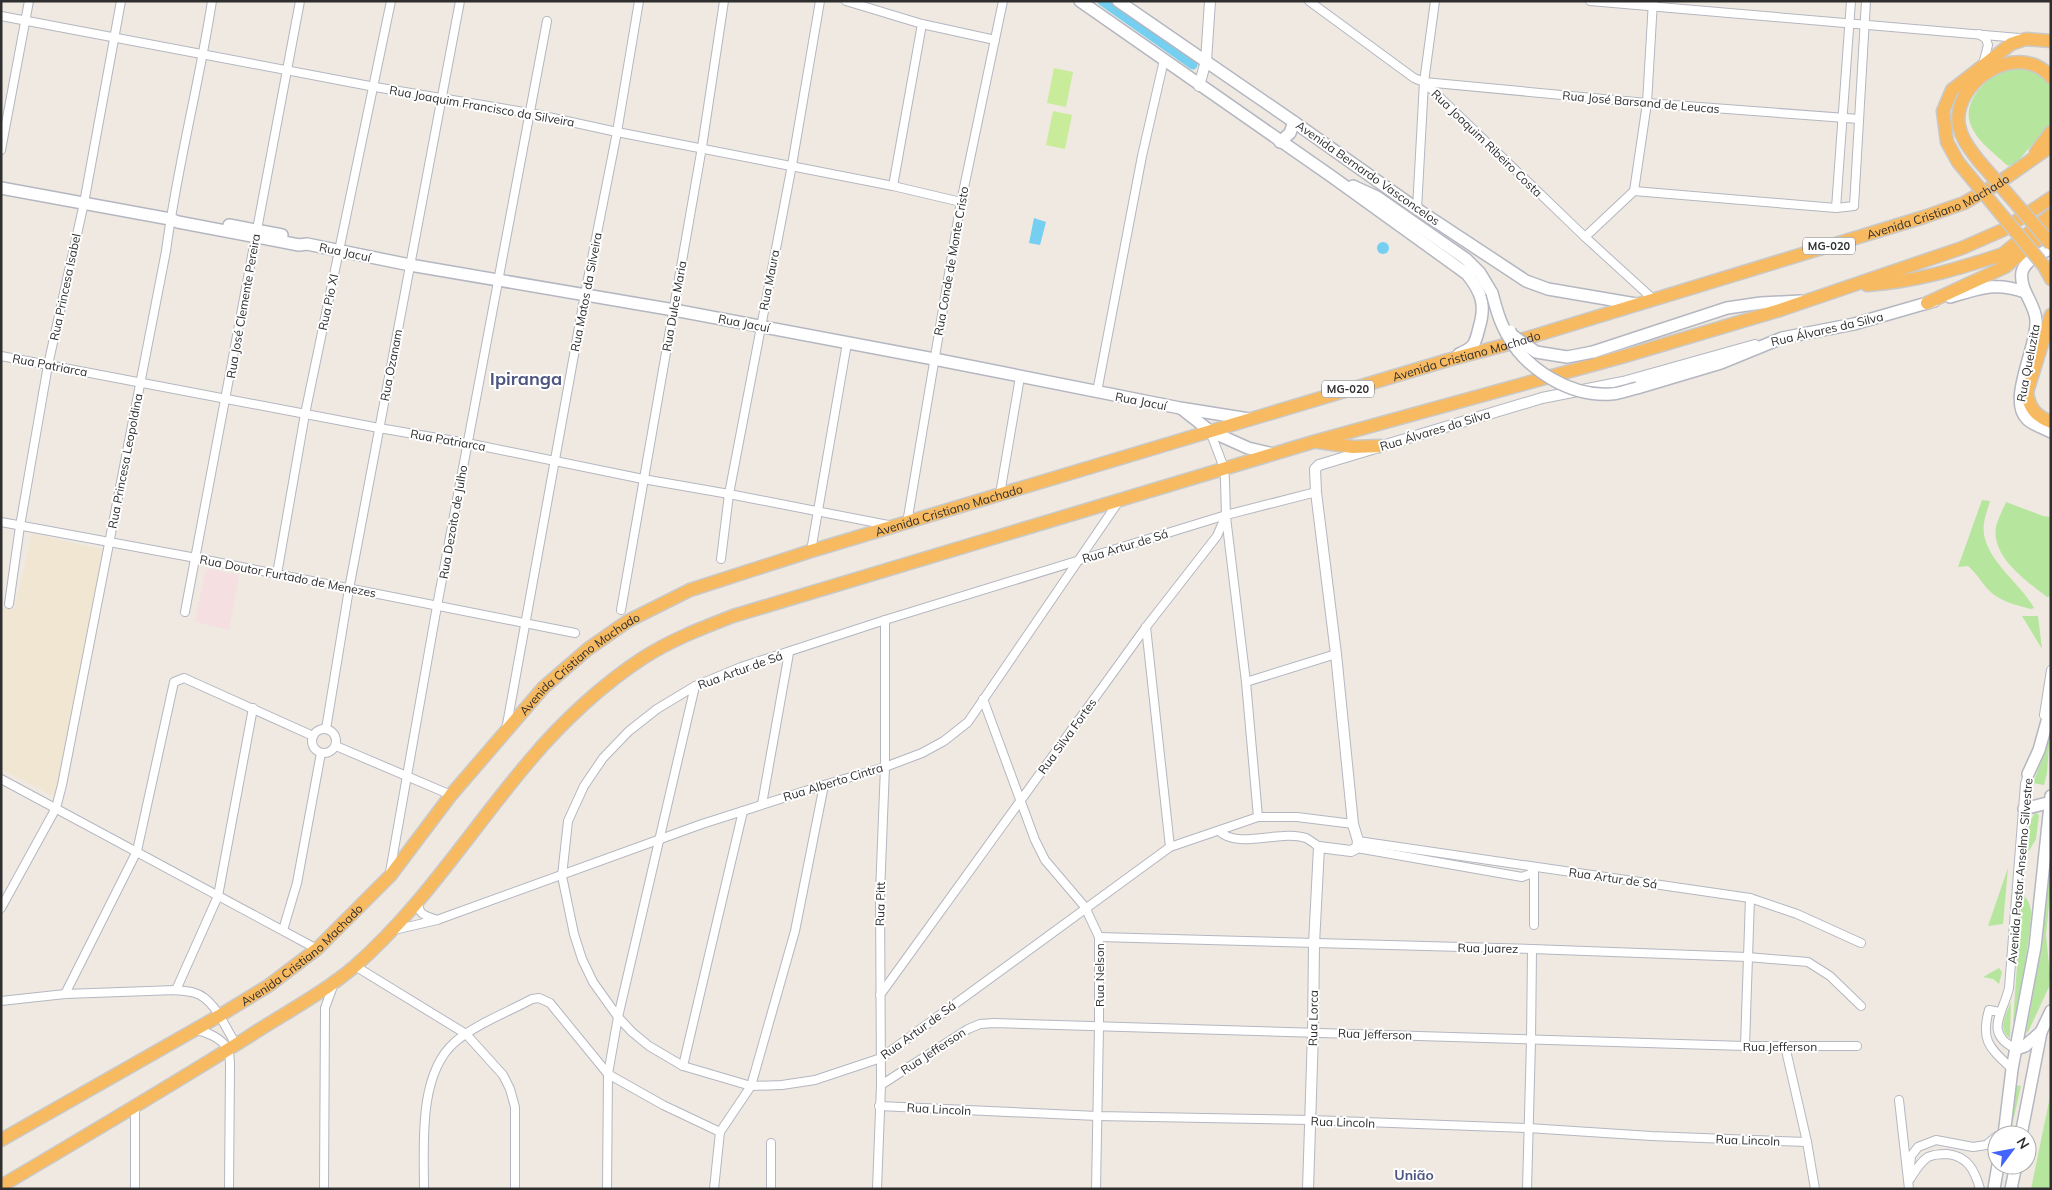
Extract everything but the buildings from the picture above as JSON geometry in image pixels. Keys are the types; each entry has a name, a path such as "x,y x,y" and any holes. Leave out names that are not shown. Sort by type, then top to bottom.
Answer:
{"highway":[{"path":"2051,41 2026,39 2011,44 1952,90 1943,111 1947,142 1958,162 2044,266 2051,279"},
{"path":"2051,77 2044,69 2031,63 2014,61 1992,69 1968,90 1959,106 1959,125 1965,142 2051,246"},
{"path":"2026,164 2051,132"},
{"name":"Avenida Cristiano Machado","path":"1,1140 219,1016 268,986 317,949 390,876 451,795 544,688 566,668 628,621 690,590 811,551 1249,419 1501,346 1924,217 1956,206 1997,184 2051,146"},
{"path":"1,1186 232,1047 335,982 355,966 392,931 418,901 532,758 568,720 643,658 673,641 733,616 1120,499 1313,442 1625,356 1850,287 1978,241 2003,230 2051,198"},
{"path":"1970,282 2051,215"},
{"path":"1927,302 2004,267 2051,228"},
{"path":"1850,287 1899,283 1959,268 2003,254"},
{"path":"2051,315 2028,392 2029,404 2040,417 2051,422"},
{"path":"1313,442 1353,447 1380,446"}],"main road":[{"name":"Avenida Bernardo Vasconcelos","path":"1080,1 1199,86 1331,176 1467,274 1478,289 1484,314 1476,343 1470,349 1448,360"},
{"name":"Avenida Bernardo Vasconcelos","path":"1118,1 1417,209 1526,280 1548,289 1636,304"},
{"path":"1280,142 1290,133 1294,122"},
{"path":"1331,176 1377,197 1416,222 1466,259 1480,273 1512,335 1536,352 1567,357 1593,352 1727,308 1761,303 1805,300"},
{"name":"Rua Jacuí","path":"1,188 170,219 180,218 256,234 301,239 307,244 410,265 674,310 1180,408 1249,419"},
{"path":"1927,302 1989,286 2000,285 2025,292 2022,273 2024,267 2051,246"},
{"name":"Rua Queluzita","path":"2025,292 2034,308 2036,319 2033,346 2019,408 2027,420 2051,432"},
{"path":"1492,294 1500,319 1509,338 1521,355 1554,380 1574,389 1591,392 1610,394 1637,388 1721,362 1782,338"},
{"name":"Rua Álvares da Silva","path":"1782,338 1863,322 1927,302"},
{"name":"Rua Jacuí","path":"1180,408 1210,431 1248,448 1272,454"},
{"path":"2028,774 2038,750 2051,707"},
{"path":"2024,809 2050,800"},
{"name":"Avenida Pastor Anselmo Silvestre","path":"2003,1125 2035,947 2050,800"},
{"path":"2023,1125 2041,1032 2051,1011"},
{"path":"2016,1049 2025,1046 2041,1032"},
{"path":"1994,1189 1996,1175"},
{"path":"2011,1189 2014,1175"}],"street":[{"path":"1,150 29,1"},
{"name":"Rua Princesa Isabel","path":"9,604 20,526 48,365 84,203 121,1"},
{"name":"Rua Princesa Leopoldina","path":"1,908 56,808 166,251 170,219 204,54 212,1"},
{"name":"Rua José Clemente Pereira","path":"185,612 300,1"},
{"name":"Rua Pio XI","path":"277,574 305,414 338,251 375,87 391,1"},
{"name":"Rua Ozanam","path":"326,729 349,589 460,1"},
{"name":"Rua Matos da Silveira","path":"505,731 585,294 617,132 639,1"},
{"name":"Rua Dulce Maria","path":"621,610 642,479 702,147 724,1"},
{"name":"Rua Maura","path":"721,559 729,494 792,165 820,1"},
{"path":"846,1 922,24 995,40"},
{"name":"Rua Conde de Monte Cristo","path":"907,523 961,202 1003,1"},
{"path":"1199,86 1206,61 1210,1"},
{"name":"Rua Joaquim Ribeiro Costa","path":"1309,1 1414,78 1424,82 1585,237 1653,299"},
{"path":"1417,209 1424,82 1435,1"},
{"path":"1590,1 1653,4 2026,39"},
{"path":"1836,208 1852,1"},
{"path":"1634,191 1836,208 1854,206 1866,1"},
{"path":"1585,237 1634,191 1648,103 1653,4"},
{"name":"Rua Joaquim Francisco da Silveira","path":"1,16 375,87 530,113 617,132 792,165 961,202"},
{"name":"Rua Dezoito de Julho","path":"390,876 437,606 547,21"},
{"path":"893,186 922,24"},
{"path":"1979,34 1986,38 1988,45 1983,65"},
{"path":"1097,392 1142,156 1164,60"},
{"name":"Rua José Barsand de Leucas","path":"1424,82 1648,103 1859,119"},
{"name":"Rua Álvares da Silva","path":"1357,844 1353,824 1315,469 1319,465 1542,398 1623,382 1718,354 1782,338"},
{"path":"811,551 847,343"},
{"name":"Rua Patriarca","path":"1,356 467,443 642,479 729,494 894,527"},
{"path":"1000,494 1020,377"},
{"path":"1210,431 1224,468"},
{"name":"Rua Silva Fortes","path":"880,995 1146,627 1217,536 1226,515 1224,468"},
{"name":"Rua Artur de Sá","path":"1316,492 1226,515 885,620 790,653 741,667 695,686 657,710 603,758 584,786 568,821 562,876 574,934 582,959 593,982 618,1017 648,1046 683,1066 751,1086 782,1085 815,1080 881,1058 1085,907 1170,847 1258,817 1296,817 1353,824"},
{"name":"Rua Alberto Cintra","path":"392,931 438,920 743,810 884,768 922,753 944,741 968,722 1120,499"},
{"path":"1226,515 1246,682 1258,817"},
{"name":"Rua Doutor Furtado de Menezes","path":"1,522 196,558 575,633"},
{"name":"Rua Pitt","path":"877,1189 881,1085 880,893 884,768 885,620"},
{"path":"1146,627 1170,847"},
{"path":"762,804 790,653"},
{"path":"1246,682 1336,654"},
{"name":"Avenida Pastor Anselmo Silvestre","path":"2016,1049 2000,1038 1997,1029 2000,1012 2009,988 2025,784 2044,715 2051,670"},
{"path":"65,994 137,851 172,685 177,679 184,678 313,736"},
{"path":"607,1189 608,1074 618,1017 695,686"},
{"name":"Rua Nelson","path":"983,700 1035,840 1045,860 1085,907 1099,937 1096,1189"},
{"path":"176,990 218,896 252,708"},
{"path":"326,729 335,735 336,746 330,752 322,753 314,748 313,736 318,730 326,729"},
{"path":"336,746 451,795"},
{"path":"283,930 297,883 322,753"},
{"path":"1,779 317,949"},
{"path":"714,1189 720,1132 751,1086 794,931 824,785"},
{"path":"683,1066 743,810"},
{"name":"Rua Artur de Sá","path":"1219,831 1223,835 1242,839 1296,836 1306,838 1319,846 1351,852 1357,844"},
{"name":"Rua Artur de Sá","path":"1357,844 1522,877 1530,874 1534,868"},
{"name":"Rua Artur de Sá","path":"1357,844 1750,898 1796,914 1861,944"},
{"name":"Rua Lorca","path":"1308,1189 1314,944 1319,846"},
{"path":"1534,868 1534,925"},
{"path":"1744,1046 1750,898"},
{"path":"418,901 418,910 422,914 438,920"},
{"name":"Rua Juarez","path":"1099,937 1532,949 1747,957 1808,962 1830,976 1861,1006"},
{"path":"1527,1189 1532,1040 1532,949"},
{"path":"355,966 466,1034 492,1061 510,1089 515,1107 515,1189"},
{"path":"324,1189 325,1013 329,995 335,982"},
{"path":"1,1001 65,994 176,990 194,992 202,996 210,1003 219,1016 232,1047 230,1067 229,1189"},
{"path":"424,1189 425,1112 429,1087 442,1057 453,1043 466,1034 532,999 539,998 550,1004 608,1074 663,1105 720,1132"},
{"path":"306,1000 316,1001 321,1005 325,1013"},
{"path":"2000,1012 1989,1010 1984,1025 1986,1037 1992,1048 2012,1069"},
{"name":"Rua Jefferson","path":"881,1085 968,1029 980,1024 1313,1032 1744,1046 1857,1046"},
{"path":"195,1030 210,1034 232,1047"},
{"path":"1785,1046 1807,1142 1815,1189"},
{"path":"1899,1100 1909,1180"},
{"name":"Rua Lincoln","path":"879,1106 1097,1116 1311,1120 1528,1128 1651,1136 1807,1142"},
{"path":"135,1107 135,1189"},
{"path":"119,1116 132,1121 136,1126"},
{"path":"1909,1189 1912,1156 1918,1147 1936,1140 1973,1146 1987,1144"},
{"path":"770,1189 771,1143"},
{"path":"1909,1180 1919,1165 1928,1157 1940,1154 1955,1155 1967,1161 1976,1174 1980,1189"}],"shaded area":[{"path":"32,534 106,550 55,797 1,769 1,607 15,609"},
{"path":"206,569 239,575 229,630 195,622"}],"green space":[{"path":"2020,66 2041,73 2051,86 2051,123 2017,162 2008,166 1986,147 1977,136 1970,123 1969,115 1972,100 1988,80 2001,71"},
{"path":"1054,68 1073,72 1066,107 1047,103"},
{"path":"1053,111 1072,115 1065,149 1046,145"},
{"path":"1982,500 1990,501 1984,523 1984,535 1988,547 1994,558 2028,598 2034,608 2021,607 2001,599 1989,591 1968,566 1958,567"},
{"path":"2006,502 2043,516 2051,517 2051,596 2047,597 2021,576 2012,567 1999,548 1996,538 1996,527"},
{"path":"2022,616 2038,616 2042,649"},
{"path":"2051,718 2047,773 2044,785 2033,783 2045,752 2042,751"},
{"path":"2036,813 2039,815 2036,839 2027,854 2029,824"},
{"path":"2051,830 2051,885 2046,935 2050,975 2049,987 2026,1033 2041,949"},
{"path":"2008,868 2003,924 1988,926"},
{"path":"2022,894 2030,906 2031,919 2021,988 2013,1023"},
{"path":"1999,968 2002,972 1999,984 1993,979 1983,977"},
{"path":"2011,1002 2010,1038 2006,1035 2003,1026"},
{"path":"2015,1085 2021,1086 2012,1125 2008,1125"},
{"path":"2051,1092 2051,1189 2031,1189 2034,1175 2037,1175 2037,1160"}],"water":[{"path":"1034,218 1046,222 1040,245 1029,243"},
{"path":"1381,242 1385,242 1389,248 1385,254 1381,254 1377,250 1377,246"}],"waterway":[{"path":"1102,1 1193,65"}],"district":[{"name":"Ipiranga","path":"526,378"},
{"name":"União","path":"1414,1175"}]}
